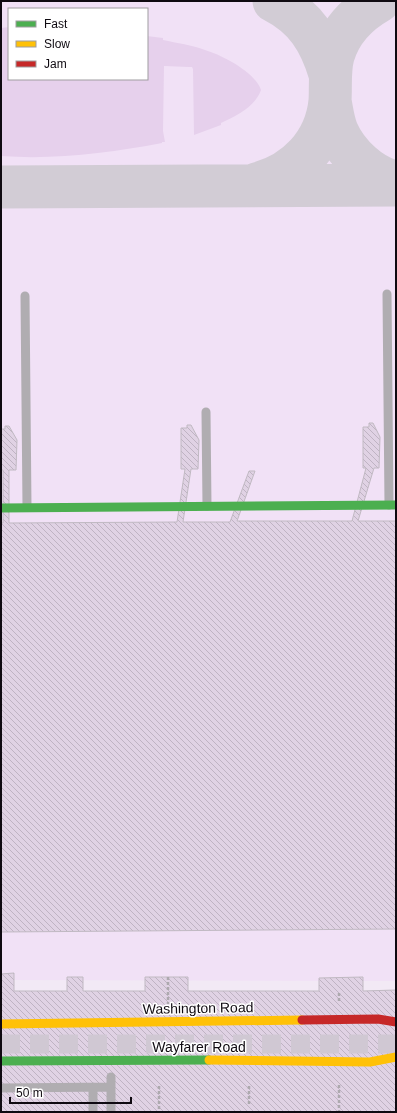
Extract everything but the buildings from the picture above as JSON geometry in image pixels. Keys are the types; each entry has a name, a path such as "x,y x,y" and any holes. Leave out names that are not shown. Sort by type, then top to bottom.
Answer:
{"street":[{"path":"1,508 393,505"},
{"name":"Washington Road","path":"1,1024 378,1019 396,1022"},
{"name":"Wayfarer Road","path":"1,1061 168,1060 370,1062 396,1057"}],"lane":[{"path":"387,294 393,505"},
{"path":"25,296 27,508"},
{"path":"206,412 207,506"},
{"path":"111,1077 111,1112"},
{"path":"93,1087 93,1112"},
{"path":"1,1088 111,1087"}],"path":[{"path":"339,1085 339,1112"},
{"path":"159,1086 160,1112"},
{"path":"249,1086 249,1104"}],"shaded area":[{"path":"1,1 396,1 396,981 1,980"},
{"path":"8,27 8,80 148,80 148,36 163,38 163,40 212,52 229,60 252,77 258,83 261,90 250,106 221,123 221,125 194,135 193,69 192,67 164,66 163,131 165,142 122,150 82,155 41,157 1,156 1,28"}],"taxiway":[{"path":"274,1 294,14 310,31 321,50 330,74"},
{"path":"256,184 284,173 296,164 315,143 327,116 330,101 331,67 336,47 345,31 357,17 379,1"},
{"path":"330,101 337,131 341,140 353,156 369,170 396,182"},
{"path":"1,187 396,185"}],"tunnel":[{"path":"1,1044 396,1044"}],"traffic: fast":[{"path":"1,508 396,505"},
{"path":"1,1061 209,1060"}],"traffic: slow":[{"path":"1,1024 302,1020"},
{"path":"209,1060 370,1062 396,1057"}],"traffic: jam":[{"path":"302,1020 378,1019 396,1022"}]}
